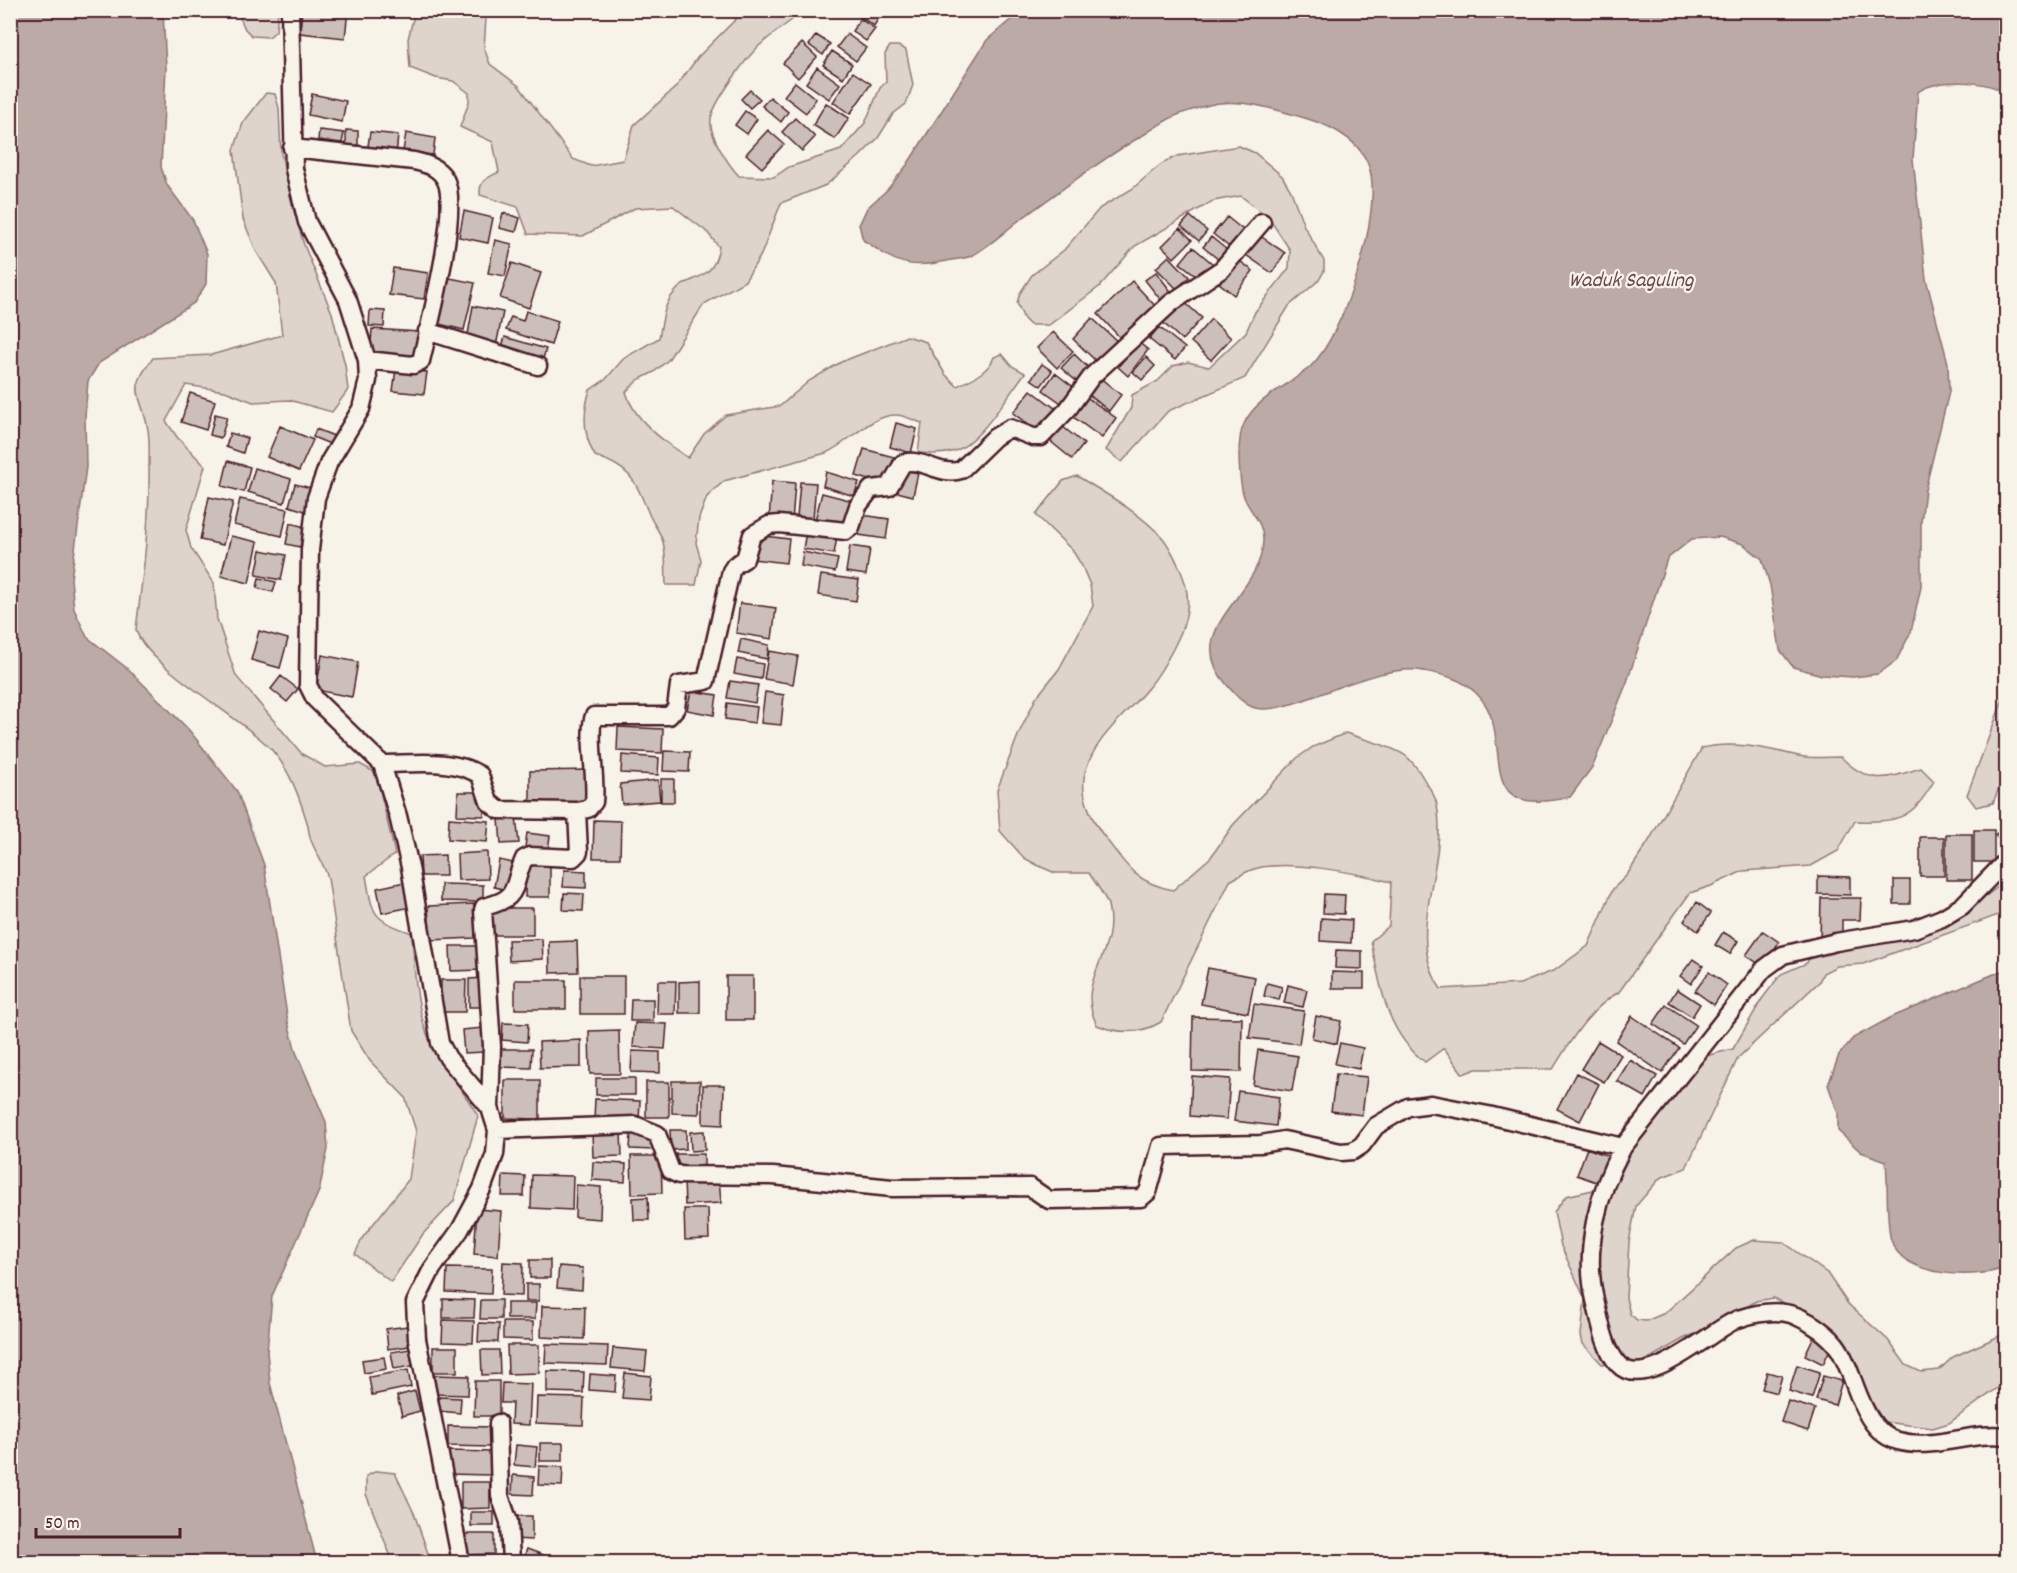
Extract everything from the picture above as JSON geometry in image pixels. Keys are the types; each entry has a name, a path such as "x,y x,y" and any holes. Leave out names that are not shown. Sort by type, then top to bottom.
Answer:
{"street":[{"path":"290,10 294,170 307,222 348,300 367,360 366,396 329,462 316,498 310,550 307,676 315,699 382,764 410,867 440,1043 448,1058 490,1108"},
{"path":"292,148 414,161 428,164 445,180 449,208 446,240 418,364 367,360"},
{"path":"382,764 434,764 469,768 480,775 489,802 499,810 577,811 588,809 594,802 596,772 592,722 594,716 669,716 676,708 679,685 706,681 731,571 735,565 745,559 753,535 769,525 779,524 846,531 851,527 858,506 871,489 889,487 903,463 915,462 945,472 955,472 961,470 995,437 1010,428 1033,437 1041,437 1068,409 1092,376 1172,303 1222,269 1263,222"},
{"path":"427,331 538,366"},
{"path":"461,1563 417,1338 415,1303 432,1269 460,1230 482,1189 495,1154 497,1130 490,1108 492,1046 484,906 506,901 514,893 524,859 530,856 573,858 579,852 577,811"},
{"path":"2007,861 1962,906 1942,918 1914,929 1836,942 1783,955 1764,969 1623,1147 1605,1188 1590,1249 1594,1293 1604,1335 1618,1365 1631,1370 1653,1369 1670,1363 1737,1319 1771,1311 1795,1315 1816,1327 1838,1348 1872,1422 1883,1436 1901,1442 1944,1443 1989,1436 2007,1436"},
{"path":"497,1130 635,1125 657,1134 671,1171 679,1175 773,1176 892,1188 1030,1187 1049,1200 1141,1198 1148,1192 1161,1146 1261,1144 1284,1140 1341,1152 1353,1151 1362,1145 1376,1126 1408,1107 1431,1104 1488,1114 1623,1147"},
{"path":"498,1424 500,1496 509,1522 512,1563"}],"shaded area":[{"path":"237,11 278,11 276,31 269,37 252,36 245,29"},
{"path":"415,11 494,11 486,18 484,48 490,64 519,86 573,159 591,166 623,160 634,125 676,87 698,57 744,11 804,11 754,51 731,80 713,112 711,126 716,141 739,176 774,177 789,167 841,150 865,123 880,88 886,82 885,54 890,46 898,46 906,50 913,85 906,104 893,114 878,138 826,185 781,203 761,255 745,281 704,304 668,360 654,372 638,380 626,392 630,403 651,430 688,458 704,434 726,415 780,406 809,381 841,362 907,336 926,342 945,374 957,386 978,375 988,367 994,357 1002,354 1012,366 1025,373 984,428 965,446 955,451 941,454 918,453 922,423 895,415 876,420 826,453 724,481 707,497 699,518 696,543 701,560 696,585 666,585 665,550 661,536 631,477 617,465 595,456 586,432 586,407 590,390 606,379 624,358 659,338 670,298 680,287 706,273 712,267 719,247 707,232 673,206 635,208 583,236 528,234 518,207 480,195 482,183 499,172 493,142 460,127 469,102 469,93 453,81 436,78 410,68 408,39"},
{"path":"266,93 275,94 279,108 281,153 293,208 304,245 332,313 345,365 348,390 332,412 289,400 253,402 225,391 186,385 166,421 177,437 205,466 186,530 191,548 214,583 217,619 236,676 302,754 325,767 360,764 376,773 395,854 366,876 373,908 389,924 412,933 417,991 428,1037 441,1061 478,1116 454,1201 423,1234 391,1282 355,1254 363,1237 409,1179 416,1131 405,1097 370,1061 351,1031 328,878 311,840 297,793 289,774 271,749 156,658 142,643 136,629 146,548 149,488 149,439 138,393 140,379 153,358 211,355 282,335 276,283 256,251 243,219 234,150 243,123"},
{"path":"1239,146 1255,153 1282,176 1291,191 1304,226 1324,261 1324,271 1319,280 1289,306 1245,378 1168,411 1122,462 1106,450 1131,408 1132,395 1158,381 1173,366 1188,362 1209,367 1246,332 1255,312 1289,268 1290,250 1269,218 1241,196 1213,201 1135,246 1099,287 1049,325 1030,325 1024,319 1017,303 1020,293 1032,275 1064,250 1100,208 1132,189 1160,165 1177,156"},
{"path":"1077,476 1133,511 1162,537 1180,569 1187,597 1184,624 1163,667 1151,684 1103,738 1089,760 1085,773 1084,790 1088,808 1102,833 1134,873 1150,883 1173,890 1211,857 1233,825 1297,758 1313,747 1346,733 1392,749 1406,756 1414,765 1436,801 1439,825 1438,849 1426,921 1426,944 1430,967 1441,989 1520,984 1555,970 1588,946 1613,889 1627,875 1647,844 1702,748 1739,745 1804,757 1841,757 1861,772 1879,777 1898,775 1921,768 1934,781 1918,804 1902,816 1882,821 1855,821 1838,851 1811,866 1743,871 1690,893 1619,992 1590,1016 1553,1069 1476,1069 1463,1074 1444,1048 1425,1062 1401,1037 1393,1023 1382,991 1371,941 1389,926 1391,882 1340,871 1301,866 1265,867 1251,870 1230,881 1161,1022 1138,1031 1105,1028 1097,1025 1091,1008 1090,993 1108,938 1110,923 1107,902 1089,873 1055,873 1024,858 1000,831 997,790 1019,733 1036,698 1059,669 1093,606 1090,585 1073,551 1036,515 1063,481"},
{"path":"2006,691 2006,769 1993,803 1976,807 1967,795"},
{"path":"2006,881 2006,910 2004,913 1863,964 1837,966 1823,973 1819,982 1738,1058 1686,1168 1660,1178 1636,1206 1629,1242 1626,1298 1630,1314 1637,1320 1646,1321 1665,1313 1736,1248 1754,1240 1783,1242 1827,1273 1848,1304 1888,1340 1906,1365 1921,1372 1939,1370 1953,1357 2006,1333 2006,1382 1949,1423 1933,1428 1884,1422 1859,1381 1837,1332 1810,1315 1773,1298 1756,1301 1723,1322 1683,1339 1643,1362 1602,1364 1583,1344 1581,1335 1585,1299 1561,1246 1554,1212 1566,1196 1615,1185 1627,1161 1622,1133 1682,1062 1733,1049 1762,999 1781,974 1807,963 1809,957 1958,917"},
{"path":"377,1471 395,1473 414,1513 431,1562 393,1562 366,1494 366,1476"}],"water":[{"path":"11,10 163,11 166,68 161,167 167,185 193,220 207,254 206,284 194,303 99,363 88,381 85,416 86,467 71,579 74,609 87,637 128,669 189,730 237,791 264,865 288,1022 296,1052 326,1122 328,1149 319,1191 272,1296 267,1352 270,1383 317,1562 11,1562"},
{"name":"Waduk Saguling","path":"1021,11 2006,11 2006,93 1987,85 1962,82 1937,84 1918,92 1913,159 1926,279 1948,363 1949,392 1925,490 1921,522 1921,587 1911,632 1896,661 1878,674 1853,677 1822,675 1793,667 1780,650 1770,585 1762,559 1743,544 1720,537 1692,539 1667,559 1627,682 1593,766 1570,797 1537,801 1516,797 1505,786 1500,770 1495,730 1489,711 1470,688 1445,676 1424,671 1403,670 1355,681 1285,706 1267,709 1252,707 1245,703 1227,685 1214,665 1212,646 1217,629 1226,612 1250,579 1259,561 1263,541 1261,529 1242,490 1239,460 1241,431 1257,406 1311,366 1324,350 1336,329 1357,275 1370,220 1372,195 1368,164 1363,154 1348,138 1318,122 1253,105 1230,102 1215,104 1180,114 1162,123 1096,165 971,256 919,265 903,263 887,256 863,239 859,225 867,208 887,190 907,165 987,40"},
{"path":"2006,969 2006,1267 1978,1274 1942,1273 1925,1269 1898,1253 1891,1240 1888,1223 1886,1161 1861,1152 1838,1131 1838,1113 1828,1085 1839,1055 1853,1038 1892,1017"}],"building":[{"path":"302,10 348,10 345,38 300,33"},
{"path":"849,10 882,10 883,11 874,26"},
{"path":"860,19 875,29 866,41 852,31"},
{"path":"847,34 866,48 856,61 837,47"},
{"path":"816,35 830,44 823,55 809,45"},
{"path":"802,43 817,57 798,78 783,63"},
{"path":"832,51 852,64 843,78 823,65"},
{"path":"817,67 840,84 829,99 806,83"},
{"path":"853,72 871,84 850,114 833,102"},
{"path":"795,82 816,99 806,113 784,96"},
{"path":"750,90 760,99 750,108 741,99"},
{"path":"312,94 346,101 342,122 308,115"},
{"path":"770,97 788,112 781,122 762,106"},
{"path":"826,103 849,118 835,139 813,125"},
{"path":"745,111 757,119 747,134 735,125"},
{"path":"795,118 815,137 802,151 782,132"},
{"path":"319,130 344,133 342,143 318,140"},
{"path":"346,130 358,131 358,149 346,149"},
{"path":"768,130 784,144 762,168 746,154"},
{"path":"370,132 398,135 396,156 367,153"},
{"path":"406,133 435,138 433,155 403,151"},
{"path":"464,211 493,218 488,243 459,237"},
{"path":"503,213 520,218 516,232 499,228"},
{"path":"1190,216 1207,231 1199,241 1181,226"},
{"path":"1227,217 1247,233 1233,250 1213,234"},
{"path":"1180,228 1192,240 1174,258 1162,246"},
{"path":"1259,235 1285,253 1272,273 1246,255"},
{"path":"1211,237 1232,254 1224,264 1203,247"},
{"path":"495,240 512,244 505,276 488,273"},
{"path":"1193,247 1213,264 1201,279 1180,263"},
{"path":"1169,256 1189,277 1177,289 1156,268"},
{"path":"1236,258 1253,271 1234,295 1218,282"},
{"path":"512,263 541,273 529,308 500,298"},
{"path":"393,268 428,273 424,299 389,295"},
{"path":"1156,272 1173,294 1163,303 1145,280"},
{"path":"445,277 475,283 464,330 435,323"},
{"path":"1132,281 1158,309 1124,342 1098,314"},
{"path":"1181,299 1202,318 1182,340 1161,321"},
{"path":"473,306 503,312 496,346 467,340"},
{"path":"370,310 385,311 384,327 369,326"},
{"path":"526,311 558,321 551,345 506,330 511,317 523,321"},
{"path":"1092,318 1119,343 1099,364 1073,339"},
{"path":"1211,319 1231,338 1211,360 1191,342"},
{"path":"1159,327 1185,348 1175,360 1149,339"},
{"path":"372,329 419,332 417,360 370,356"},
{"path":"1053,332 1073,351 1057,368 1037,348"},
{"path":"505,337 546,349 541,365 500,353"},
{"path":"1138,342 1148,350 1128,376 1118,367"},
{"path":"1074,354 1094,373 1082,386 1061,368"},
{"path":"1146,357 1155,366 1142,380 1133,372"},
{"path":"1042,364 1052,371 1041,386 1031,379"},
{"path":"396,369 427,372 424,394 393,391"},
{"path":"1055,373 1076,389 1064,405 1043,390"},
{"path":"1099,377 1121,395 1109,411 1087,393"},
{"path":"1031,390 1056,409 1038,432 1013,413"},
{"path":"190,393 215,401 206,430 181,422"},
{"path":"1085,396 1116,418 1102,438 1072,416"},
{"path":"215,414 227,417 221,438 210,435"},
{"path":"896,423 917,429 911,453 890,447"},
{"path":"280,426 313,440 299,471 267,457"},
{"path":"1062,426 1084,444 1072,459 1050,441"},
{"path":"316,429 334,436 330,444 313,437"},
{"path":"230,433 247,438 243,453 226,447"},
{"path":"864,449 894,457 886,485 856,476"},
{"path":"228,461 250,467 244,492 222,486"},
{"path":"255,468 291,479 284,503 248,492"},
{"path":"902,469 918,473 913,496 897,492"},
{"path":"826,472 859,482 854,496 823,486"},
{"path":"772,481 795,483 792,522 769,520"},
{"path":"800,482 816,483 813,519 797,517"},
{"path":"295,484 311,488 305,511 289,506"},
{"path":"822,493 857,502 849,529 815,520"},
{"path":"209,497 233,502 223,545 200,540"},
{"path":"240,499 288,509 282,536 234,525"},
{"path":"862,515 889,519 886,539 859,535"},
{"path":"290,523 305,527 300,547 286,544"},
{"path":"806,532 837,537 834,554 803,549"},
{"path":"756,535 789,539 786,563 753,559"},
{"path":"231,536 258,542 249,583 221,576"},
{"path":"850,546 870,549 866,575 846,572"},
{"path":"261,550 286,555 281,580 256,575"},
{"path":"803,552 838,559 835,572 801,566"},
{"path":"821,575 859,580 856,601 818,595"},
{"path":"259,578 276,582 273,592 257,588"},
{"path":"740,603 776,608 772,639 736,633"},
{"path":"259,631 288,639 280,668 251,660"},
{"path":"741,639 769,645 767,659 738,653"},
{"path":"769,651 798,656 793,684 764,679"},
{"path":"322,655 358,662 352,697 316,690"},
{"path":"737,659 763,664 761,679 734,674"},
{"path":"281,676 298,689 287,702 271,689"},
{"path":"730,681 758,685 755,703 727,698"},
{"path":"691,691 717,695 714,715 687,710"},
{"path":"765,692 784,695 781,725 761,723"},
{"path":"727,703 757,707 755,723 725,719"},
{"path":"618,727 663,729 662,753 617,751"},
{"path":"664,751 690,752 689,772 663,771"},
{"path":"622,755 659,758 658,775 621,773"},
{"path":"590,770 591,804 530,805 530,771"},
{"path":"661,779 674,779 674,802 661,802"},
{"path":"658,780 660,801 622,804 620,784"},
{"path":"458,792 484,792 484,816 457,815"},
{"path":"516,817 519,843 501,844 499,819"},
{"path":"449,818 489,821 487,842 448,839"},
{"path":"594,820 621,821 620,858 593,858"},
{"path":"2006,825 2006,847 1995,835"},
{"path":"1974,830 1994,830 1994,862 1974,862"},
{"path":"527,833 550,836 548,850 525,847"},
{"path":"1946,834 1972,834 1972,880 1946,880"},
{"path":"1920,837 1944,837 1944,876 1920,876"},
{"path":"487,852 488,879 458,880 457,854"},
{"path":"445,855 446,876 421,876 420,856"},
{"path":"499,860 518,864 512,891 494,887"},
{"path":"526,864 550,865 550,897 525,897"},
{"path":"564,870 586,871 586,888 563,887"},
{"path":"1818,876 1850,877 1850,895 1818,894"},
{"path":"1894,880 1910,880 1910,904 1894,904"},
{"path":"405,882 411,907 382,913 377,888"},
{"path":"441,884 483,885 483,902 441,901"},
{"path":"564,893 584,894 583,911 563,910"},
{"path":"1324,894 1345,895 1344,914 1323,913"},
{"path":"1821,898 1861,898 1860,920 1842,920 1842,941 1820,941"},
{"path":"1697,902 1711,913 1698,931 1684,921"},
{"path":"474,904 475,938 430,940 428,906"},
{"path":"488,908 533,908 533,935 488,935"},
{"path":"1321,918 1352,920 1351,943 1320,941"},
{"path":"1763,931 1779,942 1763,967 1746,955"},
{"path":"1723,932 1738,941 1730,954 1715,945"},
{"path":"542,939 543,959 509,961 508,940"},
{"path":"577,941 578,972 550,973 549,942"},
{"path":"450,946 482,946 483,970 451,971"},
{"path":"1336,950 1362,951 1362,969 1335,968"},
{"path":"1693,959 1703,966 1691,984 1680,976"},
{"path":"1208,968 1255,977 1248,1013 1201,1004"},
{"path":"1332,972 1364,973 1364,988 1332,988"},
{"path":"1709,972 1727,985 1714,1005 1695,991"},
{"path":"580,976 624,976 624,1014 580,1014"},
{"path":"726,976 753,976 753,1020 726,1020"},
{"path":"485,978 485,1007 469,1007 469,979"},
{"path":"441,980 466,980 465,1012 441,1012"},
{"path":"515,980 566,980 566,1009 515,1009"},
{"path":"658,981 676,981 675,1014 657,1014"},
{"path":"700,981 700,1013 679,1013 679,982"},
{"path":"1267,983 1282,987 1279,1000 1264,996"},
{"path":"1288,985 1307,990 1303,1007 1284,1003"},
{"path":"1677,989 1700,1004 1692,1017 1669,1002"},
{"path":"631,999 653,999 653,1021 630,1021"},
{"path":"1254,1004 1304,1011 1299,1044 1249,1038"},
{"path":"1666,1005 1696,1025 1683,1044 1653,1024"},
{"path":"1316,1016 1341,1021 1337,1044 1312,1038"},
{"path":"1632,1016 1679,1048 1662,1073 1616,1041"},
{"path":"1193,1017 1242,1018 1241,1072 1192,1071"},
{"path":"503,1023 528,1024 527,1042 502,1040"},
{"path":"635,1023 667,1024 665,1049 633,1047"},
{"path":"483,1028 484,1052 464,1053 462,1030"},
{"path":"619,1030 620,1074 590,1074 589,1031"},
{"path":"581,1040 581,1067 540,1068 539,1042"},
{"path":"1598,1041 1621,1055 1604,1082 1581,1069"},
{"path":"1340,1043 1363,1048 1359,1069 1335,1064"},
{"path":"499,1049 532,1049 531,1068 499,1067"},
{"path":"1258,1050 1298,1056 1292,1091 1253,1085"},
{"path":"632,1051 660,1052 660,1073 631,1072"},
{"path":"1630,1060 1657,1076 1645,1097 1617,1081"},
{"path":"1576,1073 1599,1084 1580,1121 1557,1109"},
{"path":"1336,1074 1367,1077 1362,1115 1331,1111"},
{"path":"1192,1076 1230,1079 1227,1119 1190,1116"},
{"path":"596,1078 635,1078 635,1095 596,1095"},
{"path":"505,1080 540,1080 540,1119 505,1118"},
{"path":"672,1081 700,1081 699,1114 672,1113"},
{"path":"646,1082 669,1082 669,1117 646,1117"},
{"path":"703,1085 724,1085 723,1125 703,1124"},
{"path":"1238,1091 1279,1097 1276,1126 1234,1121"},
{"path":"595,1099 640,1101 639,1120 594,1119"},
{"path":"670,1130 686,1130 686,1149 671,1150"},
{"path":"704,1131 705,1150 691,1151 690,1132"},
{"path":"621,1132 622,1156 593,1157 592,1133"},
{"path":"631,1133 655,1134 654,1150 630,1149"},
{"path":"1587,1148 1608,1156 1599,1183 1577,1175"},
{"path":"676,1154 704,1154 704,1172 676,1172"},
{"path":"631,1156 661,1156 662,1193 632,1194"},
{"path":"593,1162 626,1164 625,1182 592,1180"},
{"path":"503,1175 525,1176 524,1196 502,1196"},
{"path":"532,1175 573,1176 572,1210 531,1208"},
{"path":"719,1178 721,1203 685,1205 684,1180"},
{"path":"576,1185 601,1187 600,1219 575,1217"},
{"path":"648,1197 649,1220 634,1220 633,1198"},
{"path":"477,1209 501,1211 498,1256 474,1254"},
{"path":"684,1209 708,1209 709,1239 685,1240"},
{"path":"530,1260 550,1260 550,1278 530,1278"},
{"path":"503,1262 523,1263 522,1296 501,1295"},
{"path":"559,1266 583,1268 582,1290 557,1288"},
{"path":"447,1268 492,1269 491,1294 446,1292"},
{"path":"526,1284 539,1284 539,1301 526,1301"},
{"path":"443,1299 475,1300 474,1318 443,1318"},
{"path":"481,1300 501,1300 501,1319 480,1319"},
{"path":"507,1303 536,1303 535,1319 507,1319"},
{"path":"542,1306 585,1307 584,1339 541,1337"},
{"path":"443,1320 474,1321 473,1343 442,1342"},
{"path":"503,1322 533,1322 533,1340 503,1339"},
{"path":"479,1323 499,1324 498,1342 478,1342"},
{"path":"407,1326 410,1346 388,1349 386,1329"},
{"path":"1814,1336 1832,1345 1823,1364 1805,1355"},
{"path":"546,1344 608,1346 607,1365 545,1363"},
{"path":"507,1345 539,1345 539,1373 508,1374"},
{"path":"433,1347 457,1347 457,1372 433,1372"},
{"path":"613,1348 647,1351 645,1371 611,1368"},
{"path":"410,1349 412,1366 394,1369 391,1352"},
{"path":"481,1350 499,1350 500,1374 482,1375"},
{"path":"384,1357 386,1369 364,1373 362,1360"},
{"path":"1797,1365 1820,1372 1812,1398 1789,1391"},
{"path":"408,1370 411,1387 372,1395 369,1377"},
{"path":"547,1371 584,1372 583,1393 547,1392"},
{"path":"1767,1372 1782,1376 1777,1393 1762,1389"},
{"path":"625,1373 651,1376 649,1400 622,1398"},
{"path":"590,1374 616,1376 615,1392 589,1390"},
{"path":"435,1375 469,1376 468,1395 434,1394"},
{"path":"1823,1376 1842,1381 1835,1405 1816,1400"},
{"path":"475,1381 499,1381 499,1416 474,1416"},
{"path":"502,1383 531,1384 529,1425 511,1424 512,1403 501,1403"},
{"path":"415,1391 420,1411 402,1416 397,1396"},
{"path":"439,1397 461,1398 460,1413 438,1411"},
{"path":"537,1397 584,1398 583,1425 536,1423"},
{"path":"1788,1401 1815,1409 1808,1431 1781,1422"},
{"path":"448,1426 492,1427 492,1447 448,1446"},
{"path":"540,1443 563,1443 563,1461 540,1461"},
{"path":"516,1445 537,1447 535,1467 514,1465"},
{"path":"447,1451 491,1452 490,1475 447,1474"},
{"path":"539,1466 563,1467 562,1486 538,1485"},
{"path":"513,1475 534,1477 533,1495 512,1494"},
{"path":"461,1482 490,1482 490,1508 461,1509"},
{"path":"471,1512 494,1512 494,1526 471,1526"},
{"path":"513,1516 532,1516 532,1540 513,1539"},
{"path":"461,1534 494,1534 494,1554 462,1555"},
{"path":"527,1549 546,1556 544,1562 522,1562"},
{"path":"554,1556 601,1557 600,1562 554,1562"},
{"path":"466,1559 499,1559 499,1562 466,1562"}]}
